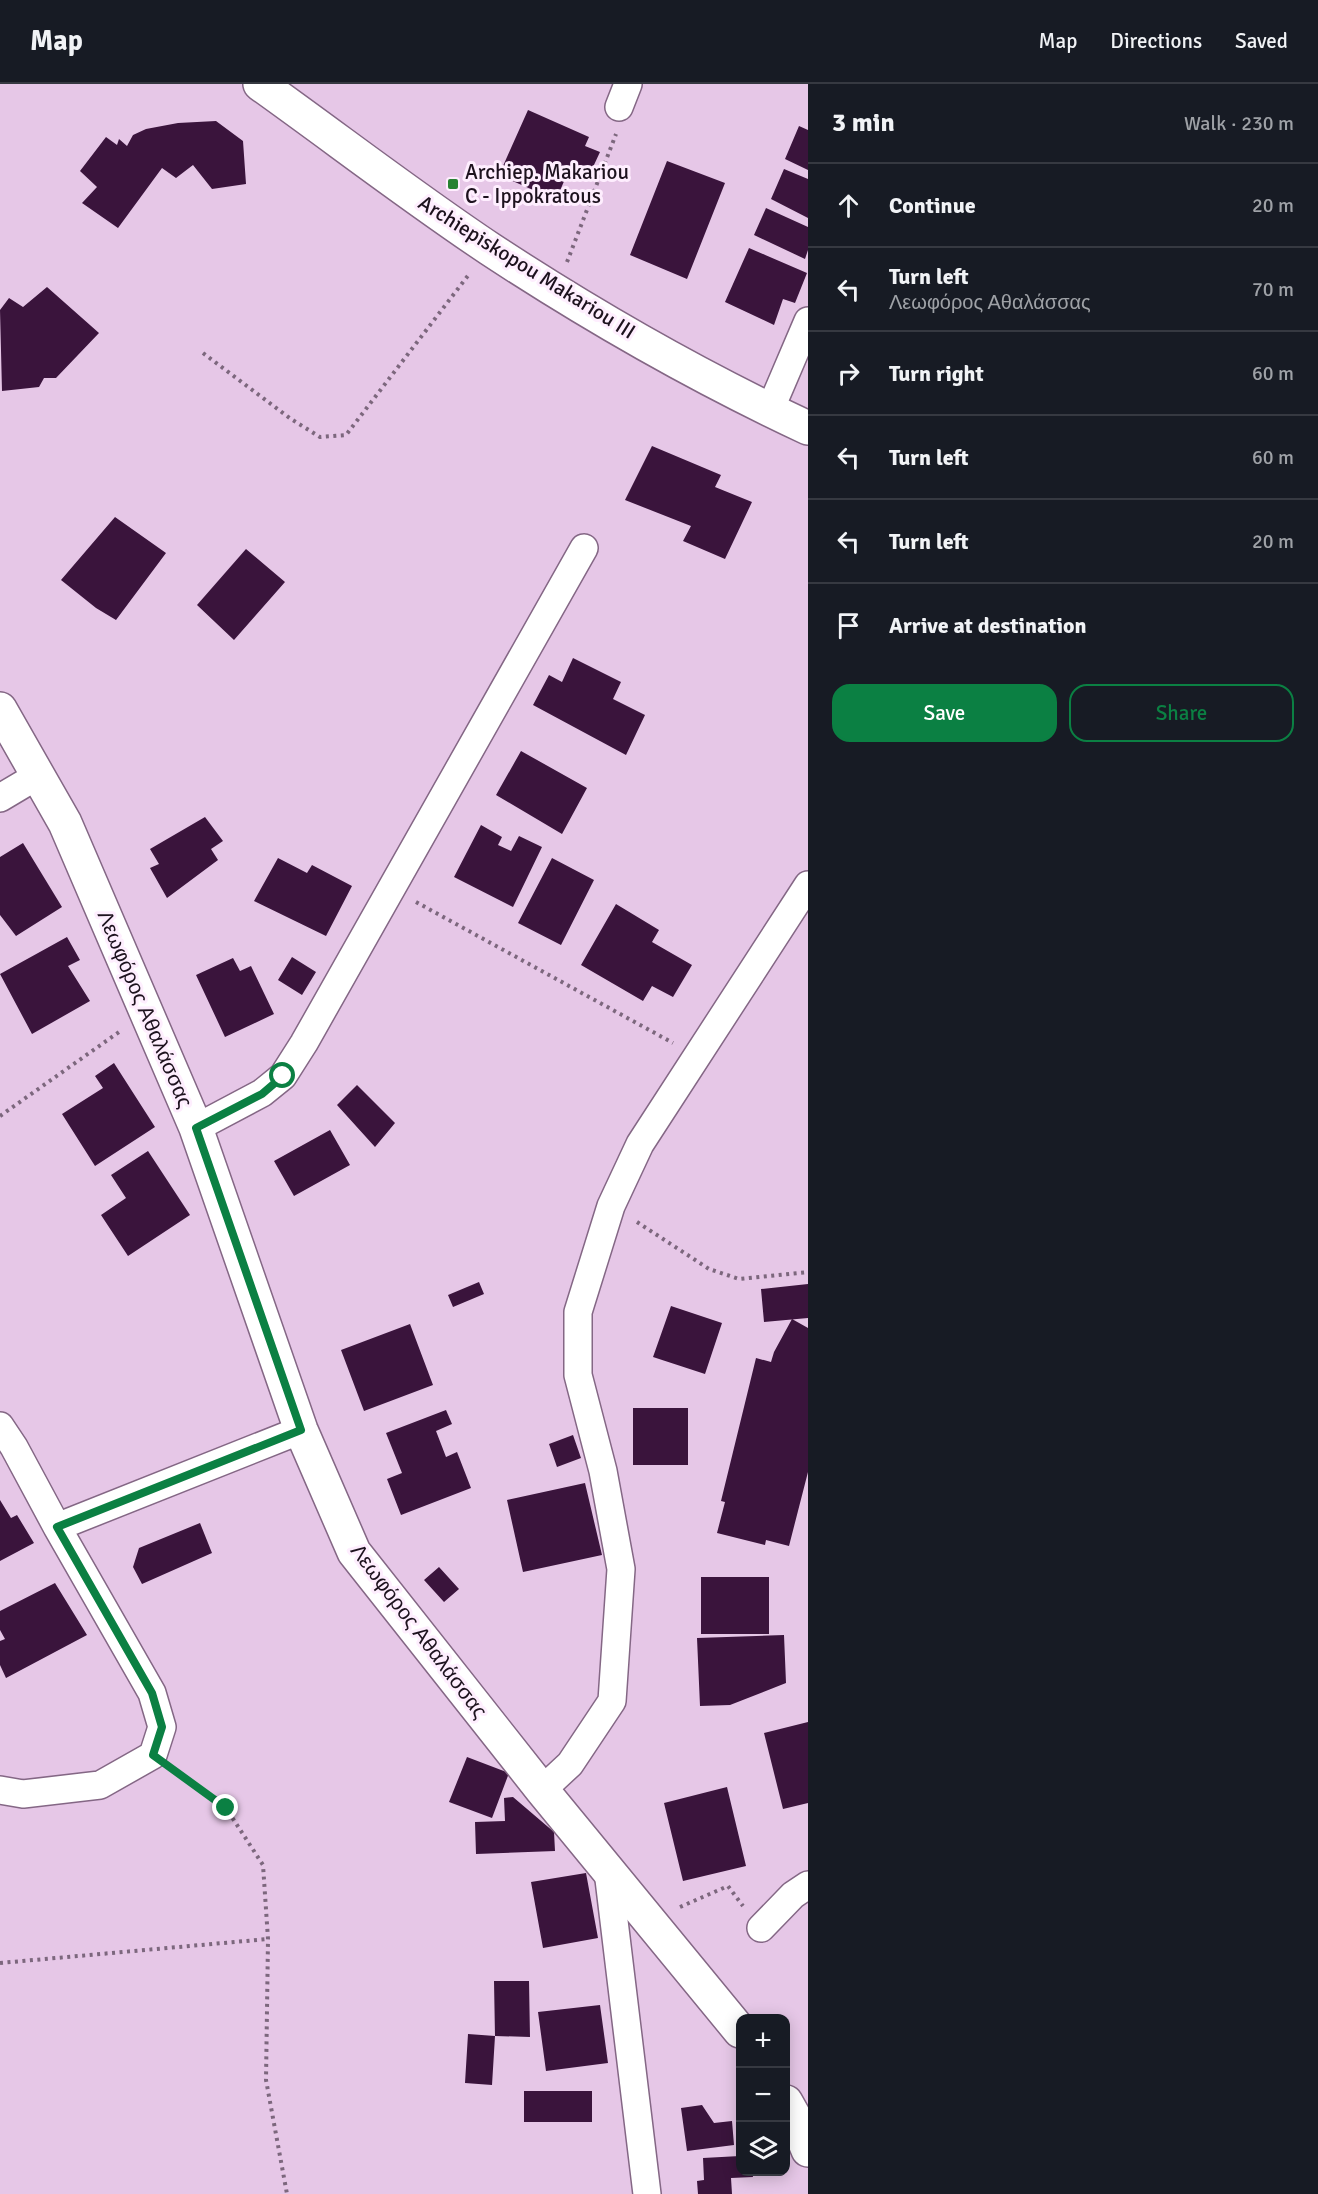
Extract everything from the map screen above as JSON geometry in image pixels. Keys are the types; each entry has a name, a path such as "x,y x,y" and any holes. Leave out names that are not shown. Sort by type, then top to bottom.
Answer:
{"main road":[{"name":"Archiepiskopou Makariou III","path":"260,84 353,153 489,248 556,290 770,410 808,428"},
{"name":"Λεωφόρος Αθαλάσσας","path":"0,710 65,823 196,1128 301,1430 354,1552 542,1790 736,2025"},
{"path":"790,2109 808,2150"}],"street":[{"path":"770,410 808,321"},
{"path":"196,1128 262,1094 283,1076 392,889 584,548"},
{"path":"0,798 37,776"},
{"path":"542,1790 570,1764 612,1701 621,1569 603,1471 578,1375 578,1312 611,1206 640,1144 698,1056 799,917 808,885"},
{"path":"0,1426 152,1693 162,1727 153,1755 100,1785 23,1794 0,1790"},
{"path":"57,1527 301,1430"},
{"path":"608,1870 647,2194"},
{"path":"761,1928 793,1895 808,1886"}],"path":[{"path":"556,290 623,117 623,96"},
{"path":"203,353 291,419 320,437 346,435 489,248"},
{"path":"392,889 698,1056"},
{"path":"0,1116 147,1013"},
{"path":"611,1206 709,1269 739,1279 808,1272"},
{"path":"153,1755 226,1808 263,1865 268,1939 266,2080 287,2194"},
{"path":"650,1921 728,1886 761,1928"},
{"path":"0,1963 268,1939"}],"building":[{"path":"528,110 589,137 585,146 600,152 587,180 568,172 556,200 499,175"},
{"path":"216,121 243,141 246,184 212,189 193,165 176,178 162,168 118,228 82,203 97,187 80,171 106,137 117,145 119,139 127,146 133,135 146,129 178,123"},
{"path":"799,126 808,130 808,170 785,159"},
{"path":"667,161 725,183 687,279 630,255"},
{"path":"784,169 808,179 808,218 771,199"},
{"path":"766,208 808,227 808,250 805,259 754,235"},
{"path":"749,248 807,273 795,303 783,299 774,325 725,302"},
{"path":"47,287 99,333 56,378 44,378 39,387 2,391 0,310 9,298 23,307"},
{"path":"652,446 721,475 715,487 752,502 725,559 683,541 691,526 625,500"},
{"path":"115,517 166,553 116,620 96,608 61,580"},
{"path":"246,549 285,582 234,640 197,605"},
{"path":"573,658 621,682 613,699 645,715 626,755 533,705 549,675 562,682"},
{"path":"521,751 587,788 562,834 496,795"},
{"path":"205,817 223,841 211,849 218,860 167,898 150,868 159,864 150,849"},
{"path":"481,825 502,837 498,845 511,851 519,836 542,847 513,907 454,877"},
{"path":"23,843 62,907 16,936 0,915 0,857"},
{"path":"278,858 307,873 312,865 352,886 326,936 254,901"},
{"path":"552,858 594,880 561,945 518,923"},
{"path":"616,904 659,930 652,942 692,965 673,997 652,986 643,1001 581,965"},
{"path":"67,937 80,960 68,966 90,1001 32,1034 0,974"},
{"path":"292,957 316,972 302,995 278,980"},
{"path":"233,958 240,971 251,966 274,1014 225,1037 196,975"},
{"path":"114,1063 155,1127 95,1166 62,1114 103,1088 95,1076"},
{"path":"357,1085 395,1123 375,1147 337,1105"},
{"path":"330,1130 350,1165 294,1196 274,1161"},
{"path":"148,1151 190,1215 128,1256 101,1215 126,1198 111,1175"},
{"path":"479,1282 484,1294 453,1307 448,1295"},
{"path":"808,1284 808,1318 764,1322 761,1289"},
{"path":"671,1306 722,1323 705,1374 653,1357"},
{"path":"792,1319 808,1328 808,1472 789,1546 766,1540 765,1545 717,1533 725,1502 721,1501 756,1358 771,1362"},
{"path":"410,1324 433,1385 364,1411 341,1350"},
{"path":"633,1408 688,1408 688,1465 633,1465"},
{"path":"446,1410 452,1424 436,1431 446,1457 457,1452 471,1488 401,1515 387,1479 402,1473 386,1433"},
{"path":"573,1435 581,1458 557,1467 549,1444"},
{"path":"585,1483 602,1555 523,1572 507,1500"},
{"path":"0,1500 11,1518 17,1515 34,1543 0,1561"},
{"path":"200,1523 212,1553 142,1584 133,1567 139,1548"},
{"path":"439,1567 459,1589 444,1602 424,1580"},
{"path":"701,1577 769,1577 769,1634 701,1634"},
{"path":"55,1583 87,1635 6,1678 0,1665 0,1641 5,1639 0,1630 0,1611"},
{"path":"784,1635 786,1683 730,1705 700,1706 697,1638"},
{"path":"808,1722 808,1803 783,1809 764,1733"},
{"path":"467,1757 509,1773 492,1818 449,1802"},
{"path":"727,1787 746,1866 683,1881 664,1803"},
{"path":"513,1797 554,1832 555,1851 476,1854 475,1822 505,1821 504,1798"},
{"path":"586,1873 598,1938 543,1948 531,1882"},
{"path":"494,1981 529,1981 530,2037 495,2036"},
{"path":"600,2005 608,2063 546,2071 538,2012"},
{"path":"468,2034 495,2036 492,2085 465,2083"},
{"path":"524,2091 592,2091 592,2122 524,2122"},
{"path":"702,2105 714,2123 732,2121 734,2145 687,2151 681,2108"},
{"path":"736,2156 736,2176 753,2177 731,2178 732,2194 698,2194 697,2181 704,2180 703,2158"}],"place":[{"name":"Archiep. Makariou C - Ippokratous","path":"453,184"}],"route":[{"path":"226,1808 153,1755 162,1727 152,1693 57,1527 301,1430 196,1128 262,1094 283,1076"}]}
